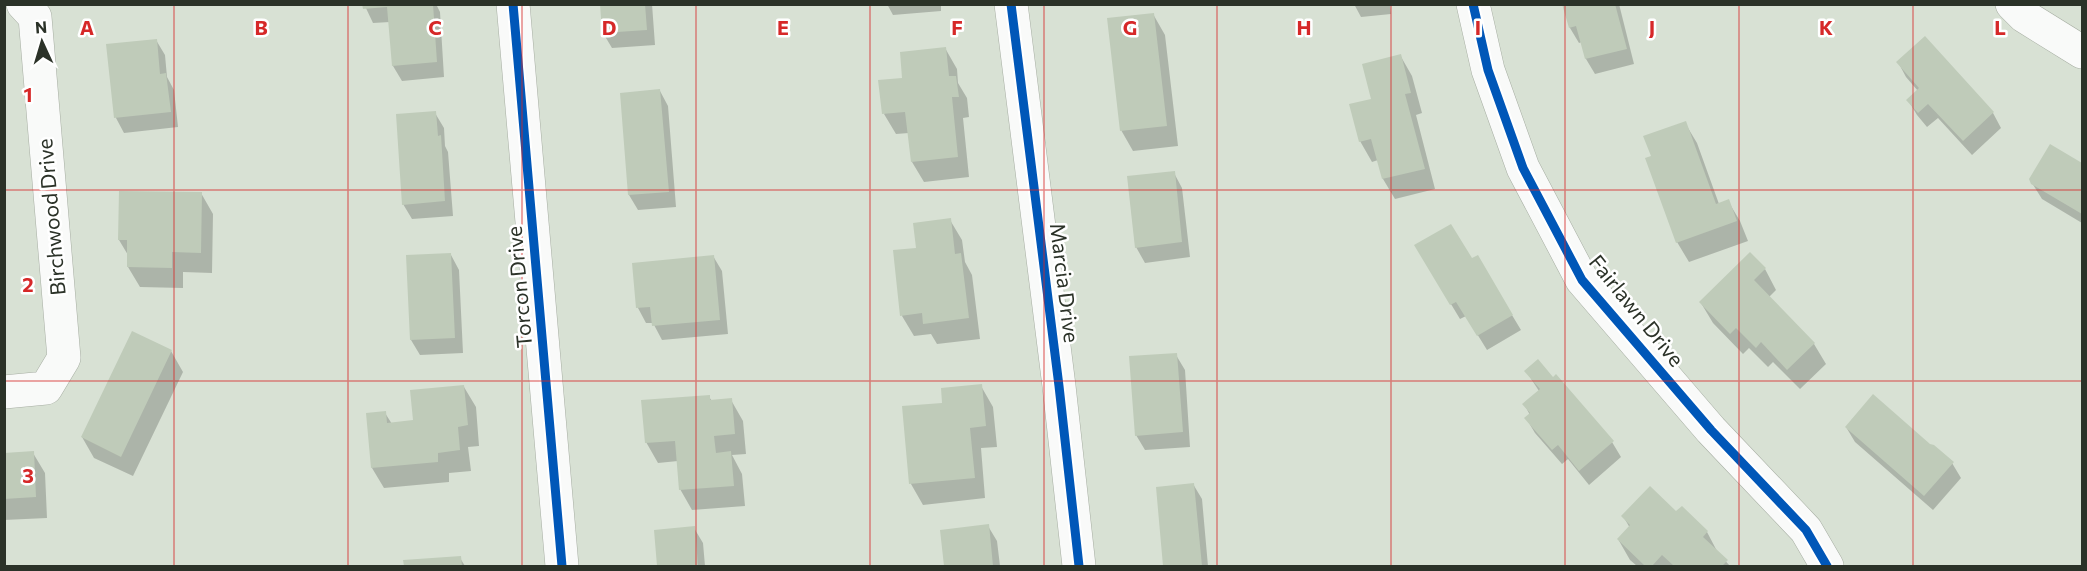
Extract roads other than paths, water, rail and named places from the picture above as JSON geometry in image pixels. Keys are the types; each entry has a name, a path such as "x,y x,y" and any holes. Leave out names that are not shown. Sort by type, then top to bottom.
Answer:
{"street":[{"name":"Birchwood Drive","path":"4,392 46,388 64,358 35,17 23,4"},
{"name":"Torcon Drive","path":"513,4 562,567"},
{"name":"Marcia Drive","path":"1011,4 1059,386 1079,567"},
{"name":"Fairlawn Drive","path":"1473,4 1488,70 1523,168 1582,280 1711,430 1806,530 1827,567"},
{"path":"2012,4 2024,16 2082,52"}]}
